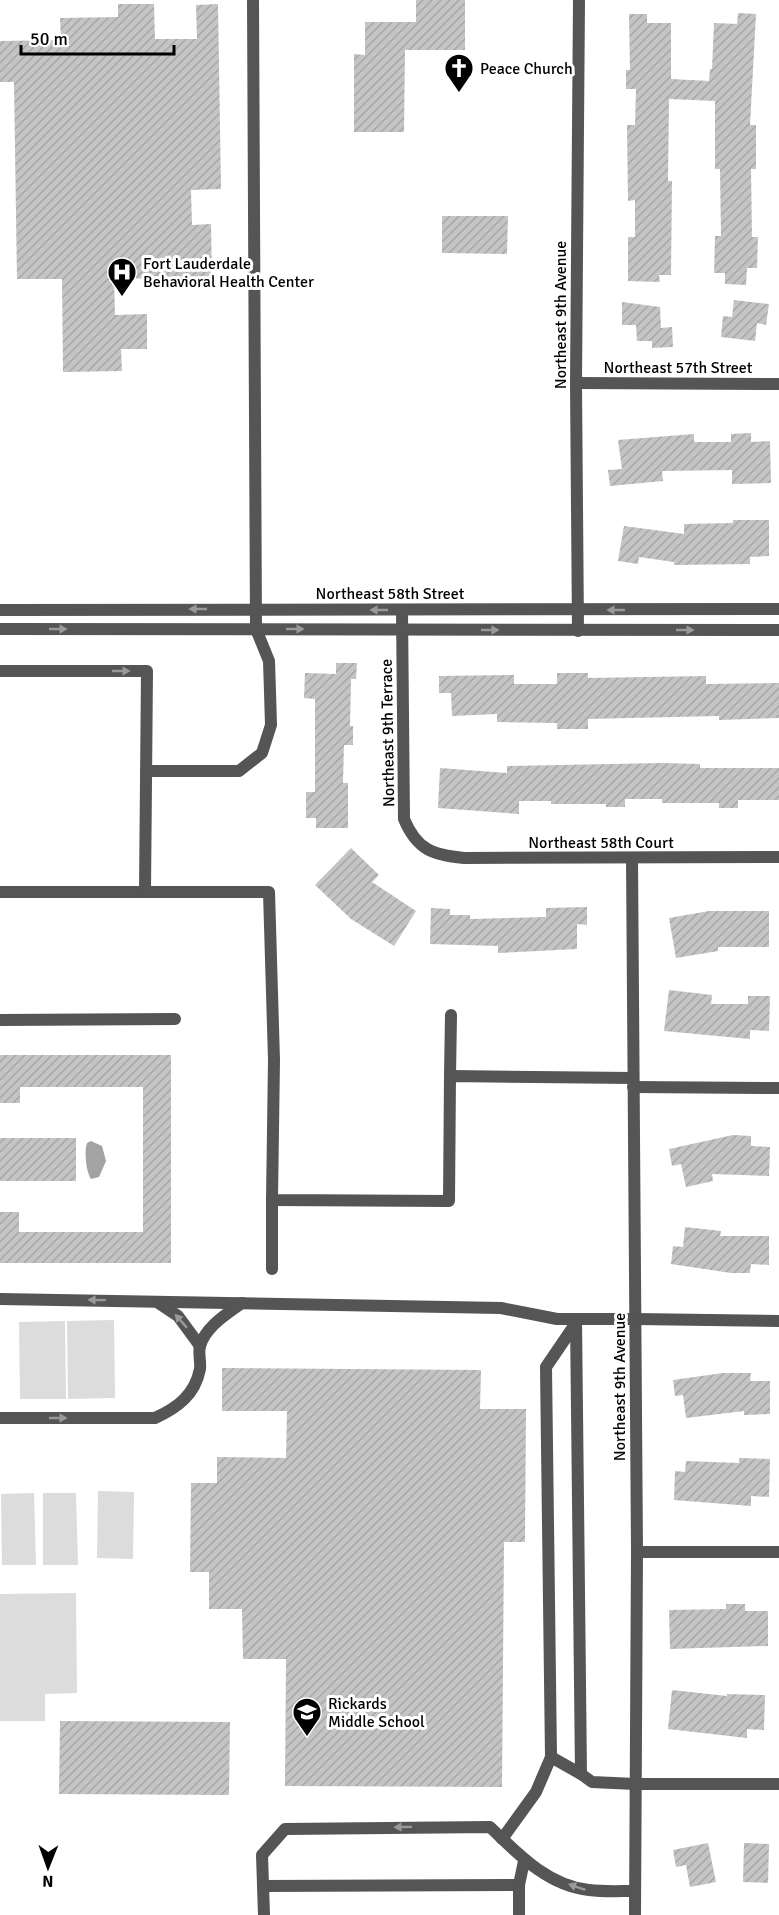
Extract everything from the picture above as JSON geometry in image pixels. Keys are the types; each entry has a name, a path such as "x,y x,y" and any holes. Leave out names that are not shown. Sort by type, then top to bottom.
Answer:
{"street":[{"path":"146,771 239,771 262,753 271,725 268,661 256,629 254,0"},
{"name":"Northeast 9th Avenue","path":"578,631 576,383 579,0"},
{"name":"Northeast 57th Street","path":"576,383 779,384"},
{"name":"Northeast 58th Street","path":"0,610 779,609"},
{"name":"Northeast 9th Terrace","path":"402,610 404,819 411,835 425,849"},
{"path":"0,629 779,630"},
{"path":"0,671 147,671 145,892"},
{"name":"Northeast 58th Court","path":"425,849 440,855 464,858 779,857"},
{"name":"Northeast 9th Avenue","path":"632,858 636,1552 635,1915"},
{"path":"0,892 269,892 274,1060 272,1269"},
{"path":"272,1200 449,1201 451,1015"},
{"path":"0,1020 176,1019"},
{"path":"450,1076 779,1088"},
{"path":"0,1299 501,1308 576,1321 635,1319 779,1321"},
{"path":"156,1301 178,1316 200,1346"},
{"path":"0,1418 155,1418 176,1409 192,1391 200,1370 200,1346 208,1331 242,1303"},
{"path":"502,1839 536,1792 551,1757 546,1367 576,1321"},
{"path":"576,1321 581,1774"},
{"path":"636,1552 779,1552"},
{"path":"551,1757 592,1782 635,1785 779,1784"},
{"path":"264,1915 262,1855 285,1829 490,1827 525,1861 549,1877 587,1890 635,1891"},
{"path":"519,1915 519,1885 525,1861"},
{"path":"263,1886 519,1885"}],"shaded area":[{"path":"91,1141 102,1146 106,1161 99,1177 91,1179 88,1172 86,1147"},
{"path":"114,1320 115,1398 68,1399 67,1321"},
{"path":"65,1321 66,1399 20,1399 19,1322"},
{"path":"98,1491 134,1492 133,1559 97,1558"},
{"path":"34,1493 36,1565 2,1565 1,1494"},
{"path":"43,1493 76,1493 78,1565 43,1565"},
{"path":"76,1593 77,1693 45,1694 45,1721 0,1721 0,1594"}],"building":[{"path":"416,0 465,0 465,50 405,50 404,132 354,132 354,54 365,55 365,22 416,22"},
{"path":"118,4 154,4 155,39 197,39 196,5 218,4 221,189 191,190 192,225 211,224 212,277 114,279 115,315 147,314 147,349 121,349 122,371 63,372 62,279 17,279 14,82 0,82 0,41 61,40 60,18 118,17"},
{"path":"738,13 756,14 750,125 756,125 756,169 751,169 752,237 758,237 757,268 747,268 746,285 725,284 725,273 714,273 715,236 721,236 720,169 715,169 715,101 669,99 668,181 672,181 671,275 659,275 660,282 628,281 628,237 635,237 635,200 628,201 627,125 635,125 636,89 626,89 626,70 630,70 629,14 647,14 647,23 671,23 671,79 709,81 710,69 712,69 714,23 737,24"},
{"path":"442,216 508,216 507,254 442,253"},
{"path":"734,300 769,304 766,325 757,323 755,341 721,337 723,316 732,317"},
{"path":"622,302 660,307 661,328 672,327 673,347 652,348 652,341 637,341 636,325 622,325"},
{"path":"751,433 751,442 770,441 771,483 732,484 732,470 662,471 663,481 610,486 608,470 622,469 618,440 694,434 694,442 731,442 731,434"},
{"path":"733,520 769,520 769,556 750,557 750,564 674,565 674,562 639,557 638,564 618,561 624,526 684,534 684,524 733,523"},
{"path":"336,663 357,663 356,679 351,679 350,726 353,726 353,745 344,745 343,783 348,783 348,828 316,828 316,818 306,818 306,792 315,792 315,699 304,698 305,673 336,674"},
{"path":"557,673 588,673 588,678 706,676 706,684 779,683 779,718 719,720 719,716 588,719 588,729 557,729 557,723 497,722 497,714 452,716 451,693 439,693 439,676 514,675 514,684 557,684"},
{"path":"700,764 700,768 779,768 779,800 738,800 738,808 719,808 719,803 662,803 662,799 625,799 625,807 606,807 606,804 551,804 551,801 519,801 519,814 438,808 440,768 507,773 507,766"},
{"path":"351,848 379,875 372,882 416,911 394,946 351,919 315,885"},
{"path":"587,907 587,925 577,924 577,949 498,953 498,946 430,944 431,908 450,909 450,915 470,915 470,919 546,917 546,908"},
{"path":"709,911 769,911 769,947 718,947 718,951 676,958 669,918"},
{"path":"669,990 712,995 711,1004 748,1004 748,996 770,996 769,1031 750,1030 750,1039 664,1031"},
{"path":"0,1055 171,1055 171,1263 0,1263 0,1212 19,1212 19,1232 143,1232 143,1087 20,1087 20,1103 0,1103"},
{"path":"733,1135 751,1136 751,1146 770,1147 769,1176 712,1174 713,1181 686,1187 681,1164 672,1166 669,1149"},
{"path":"0,1138 76,1138 76,1181 0,1181"},
{"path":"685,1227 721,1231 720,1236 769,1236 769,1265 751,1264 750,1273 731,1273 671,1264 673,1246 683,1247"},
{"path":"222,1368 481,1370 480,1409 526,1409 525,1542 504,1542 502,1787 285,1786 286,1659 243,1659 242,1609 209,1609 209,1572 190,1572 191,1483 217,1483 217,1457 286,1458 287,1411 222,1411"},
{"path":"723,1373 751,1373 750,1381 770,1381 770,1414 744,1415 744,1411 686,1418 683,1395 675,1396 673,1380"},
{"path":"739,1458 770,1459 769,1497 751,1496 751,1506 674,1500 675,1471 685,1472 686,1461 739,1463"},
{"path":"726,1604 745,1604 745,1611 768,1611 768,1646 670,1649 669,1610 726,1609"},
{"path":"672,1690 727,1696 727,1694 765,1695 764,1730 747,1729 747,1738 668,1729"},
{"path":"60,1721 230,1722 229,1795 59,1794"},
{"path":"708,1843 716,1882 690,1887 686,1865 676,1867 673,1850"},
{"path":"744,1843 769,1844 768,1883 743,1882"}],"place":[{"name":"Peace Church","path":"459,94"},
{"name":"Fort Lauderdale Behavioral Health Center","path":"122,298"},
{"name":"Rickards Middle School","path":"307,1738"}]}
